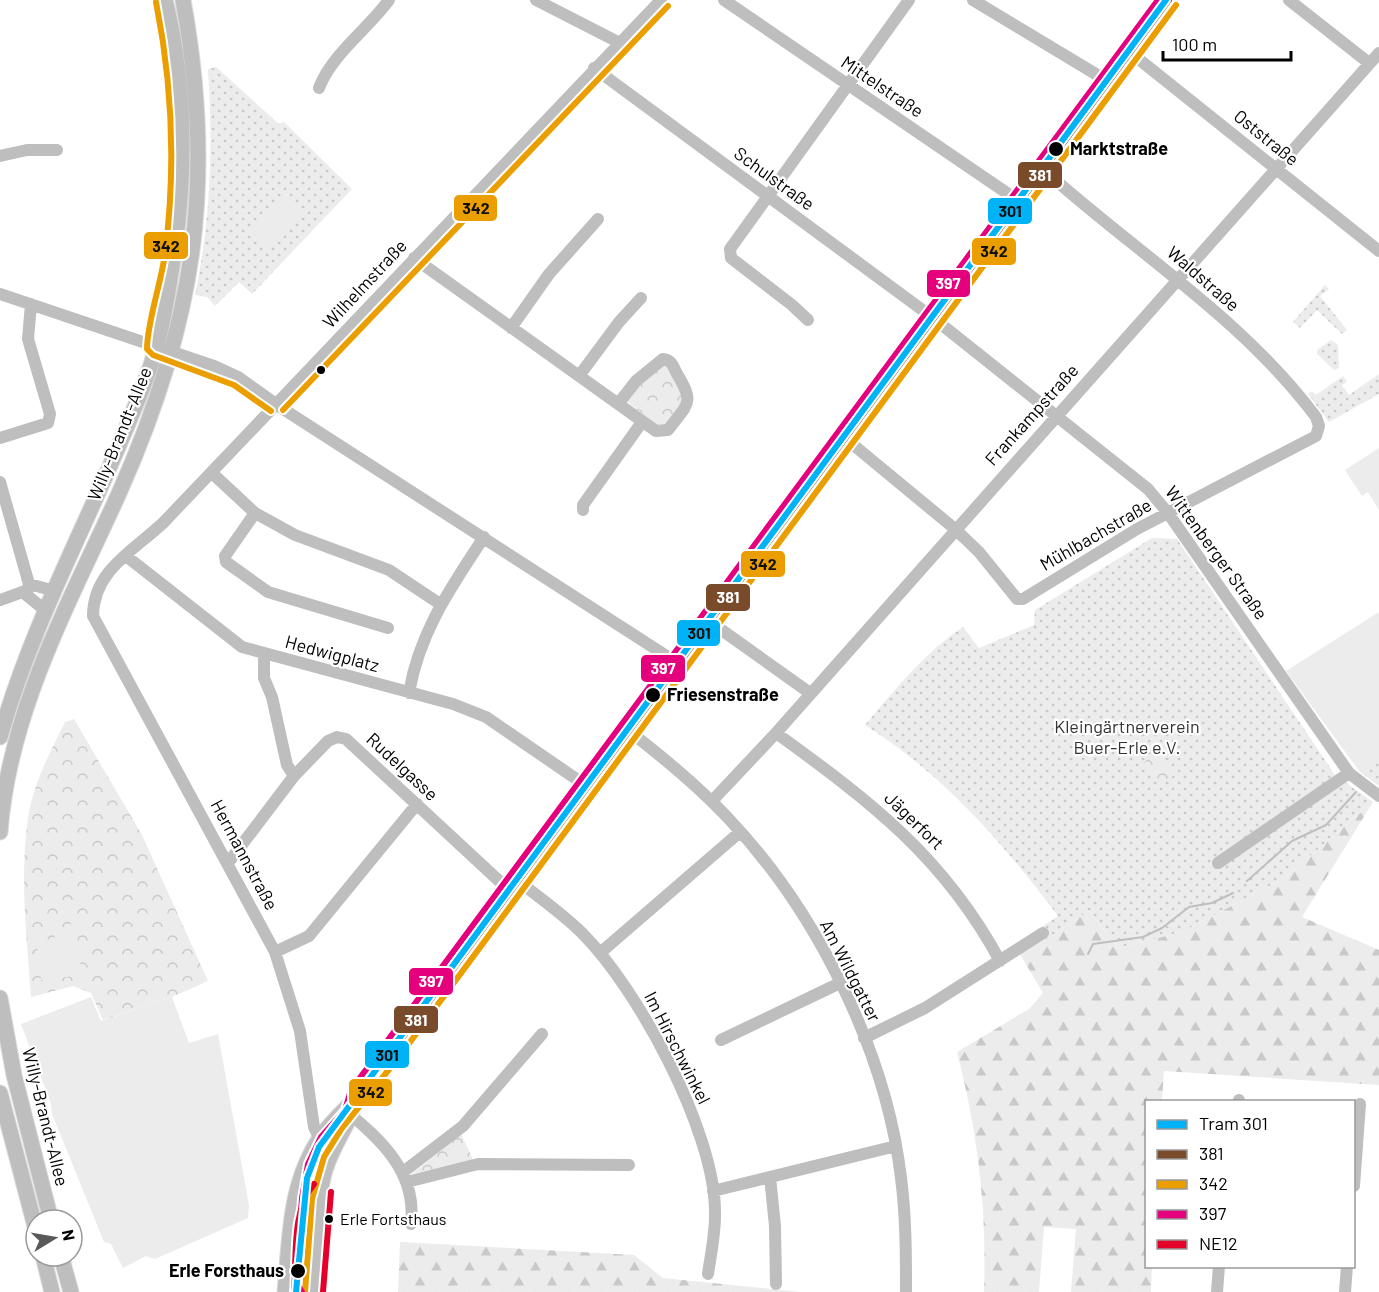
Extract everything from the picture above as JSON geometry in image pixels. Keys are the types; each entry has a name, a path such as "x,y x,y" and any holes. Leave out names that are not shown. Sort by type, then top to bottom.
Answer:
{"main road":[{"name":"Willy-Brandt-Allee","path":"0,832 21,722 52,638 138,447 172,352 193,255 199,190 195,80 182,0"},
{"path":"285,1292 291,1216 305,1166 348,1113 359,1095 1169,0"},
{"name":"Willy-Brandt-Allee","path":"0,737 8,706 46,611 130,419 156,347 180,224 182,175 182,122 177,63 166,2"},
{"name":"Willy-Brandt-Allee","path":"0,998 2,1023 23,1117 48,1208"},
{"name":"Willy-Brandt-Allee","path":"0,1093 30,1208"},
{"path":"316,1291 322,1191 329,1138"},
{"path":"46,1268 52,1292"},
{"path":"64,1268 71,1292"}],"street":[{"path":"166,2 182,0"},
{"path":"319,88 326,70 371,23 389,0"},
{"path":"536,0 620,43"},
{"name":"Wilhelmstraße","path":"96,590 113,566 163,523 212,473 661,0"},
{"name":"Mittelstraße","path":"724,0 1020,202"},
{"path":"808,320 731,258 730,249 909,0"},
{"path":"973,0 1109,82"},
{"path":"1289,0 1369,63"},
{"name":"Oststraße","path":"1131,52 1379,251"},
{"name":"Frankampstraße","path":"712,801 776,733 1379,53"},
{"name":"Schulstraße","path":"594,68 934,319"},
{"path":"0,156 27,150 57,150"},
{"name":"Waldstraße","path":"1044,170 1178,279 1273,364 1316,417 1319,431"},
{"path":"511,328 549,274 598,219"},
{"path":"414,258 642,422 656,431 668,430 687,405 689,393 671,362 663,359 655,363 636,381 618,404"},
{"path":"0,294 172,352 238,377 276,404 679,664"},
{"path":"579,376 619,322 641,298"},
{"path":"0,438 48,423 50,414 28,339 31,304"},
{"name":"Wittenberger Straße","path":"934,319 1148,489 1168,513 1350,773 1379,796"},
{"path":"583,510 583,505 642,422"},
{"name":"Mühlbachstraße","path":"955,529 979,552 1017,599 1023,599 1137,529 1311,438 1319,431"},
{"path":"845,438 955,529"},
{"path":"212,473 255,513 295,535 390,570 440,604"},
{"path":"0,482 27,589 46,611"},
{"path":"255,513 225,556 226,562 268,592 388,628"},
{"path":"409,693 425,633 440,604 484,537"},
{"path":"126,556 242,647 264,654"},
{"path":"0,600 27,589 55,591"},
{"name":"Hermannstraße","path":"96,590 93,616 275,952 300,1031 314,1127 329,1138"},
{"path":"709,621 810,693"},
{"name":"Hedwigplatz","path":"294,776 287,765 272,697 264,678 264,654 453,704 486,717 588,787"},
{"name":"Am Wildgatter","path":"628,731 674,766 712,801 740,832 783,885 817,939 840,983 864,1038 883,1091 896,1146 905,1214 906,1292"},
{"name":"Jägerfort","path":"776,733 846,784 903,831 963,900 1000,961"},
{"name":"Rudelgasse","path":"228,863 294,776 328,741 337,737 346,739 417,804 514,886"},
{"path":"1218,863 1350,773"},
{"path":"275,952 309,936 417,804"},
{"path":"600,953 740,832"},
{"name":"Im Hirschwinkel","path":"514,886 581,932 600,953 633,998 676,1080 700,1139 713,1191 714,1232 708,1274"},
{"path":"864,1038 925,1008 1043,933"},
{"path":"721,1040 840,983"},
{"path":"405,1177 463,1126 542,1034"},
{"path":"1355,1163 1360,1104"},
{"path":"348,1113 380,1140 405,1177 413,1207 411,1224"},
{"path":"713,1191 896,1146"},
{"path":"405,1177 478,1164 629,1165"},
{"path":"770,1177 775,1226 776,1284"},
{"path":"1217,1292 1219,1268"},
{"path":"1345,1292 1347,1268"}],"green space":[{"path":"216,67 279,124 284,122 352,189 252,294 239,282 215,306 207,297 195,295 204,239 209,183 208,69"},
{"path":"286,192 304,213 265,250 246,231"},
{"path":"1325,285 1329,289 1320,296 1347,330 1342,334 1317,310 1300,328 1293,322"},
{"path":"1331,340 1338,345 1339,368 1334,370 1317,354 1317,350"},
{"path":"664,362 686,396 665,427 661,428 625,400"},
{"path":"1379,374 1379,394 1329,422 1308,394 1312,391 1316,395 1343,376 1347,382 1342,385 1349,395"},
{"path":"1379,448 1379,510 1368,492 1362,496 1345,470"},
{"name":"Kleingärtnerverein Buer-Erle e.V.","path":"1152,538 1177,539 1335,775 1373,802 1283,879 1182,932 1118,948 1089,911 1021,956 1013,946 1058,916 1016,862 946,788 893,744 865,725 935,648 963,627 979,648 1034,625 1035,610"},
{"path":"1379,612 1379,759 1360,772 1286,671"},
{"path":"74,719 142,835 208,981 172,997 103,1020 91,993 73,986 31,997 24,890 29,813 41,772 65,722"},
{"path":"1157,753 1173,776 1159,784 1144,762"},
{"path":"1379,755 1379,786 1360,772"},
{"path":"1373,802 1302,917 1379,950 1379,1085 1164,1071 1162,1100 1145,1100 1145,1268 1152,1268 1151,1292 1071,1292 1076,1229 1044,1227 1039,1292 984,1292 985,1261 980,1171 957,1052 1029,1009 1043,993 1021,956 1089,911 1118,948 1182,932 1283,879"},
{"path":"81,922 83,934 76,936 82,975 41,980 37,945 44,940 55,938 54,934 58,933 58,929 64,928 64,925"},
{"path":"91,997 101,1021 172,997 189,1043 218,1034 249,1205 248,1218 155,1259 146,1256 123,1268 111,1244 104,1242 52,1114 51,1104 21,1024"},
{"path":"461,1134 472,1161 412,1174"},
{"path":"400,1242 634,1255 663,1278 801,1292 398,1292"}],"waterway":[{"path":"1247,881 1292,841 1326,825 1356,792"},
{"path":"1088,954 1093,944 1143,937 1162,928 1189,907 1212,903 1233,893"}],"tram line":[{"name":"301","path":"296,1292 307,1178 319,1147 1166,0"}],"transit line":[{"name":"397","path":"302,1292 296,1282 302,1198 308,1164 321,1137 345,1110 351,1090 1158,0"},
{"name":"381","path":"296,1292 303,1198 316,1153 335,1123 392,1052 1169,0"},
{"name":"342","path":"156,2 169,96 171,190 165,254 149,327 147,349 153,355 234,385 271,411"},
{"name":"342","path":"305,1292 312,1199 324,1157 342,1128 399,1057 1176,5"},
{"name":"342","path":"283,410 668,6"},
{"name":"NE12","path":"294,1292 298,1221 307,1195 314,1184"},
{"name":"NE12","path":"323,1292 331,1192"}],"place":[{"name":"Marktstraße","path":"1056,149"},
{"name":"Friesenstraße","path":"653,695"},
{"name":"Erle Fortsthaus","path":"329,1219"},
{"name":"Erle Forsthaus","path":"298,1271"}]}
